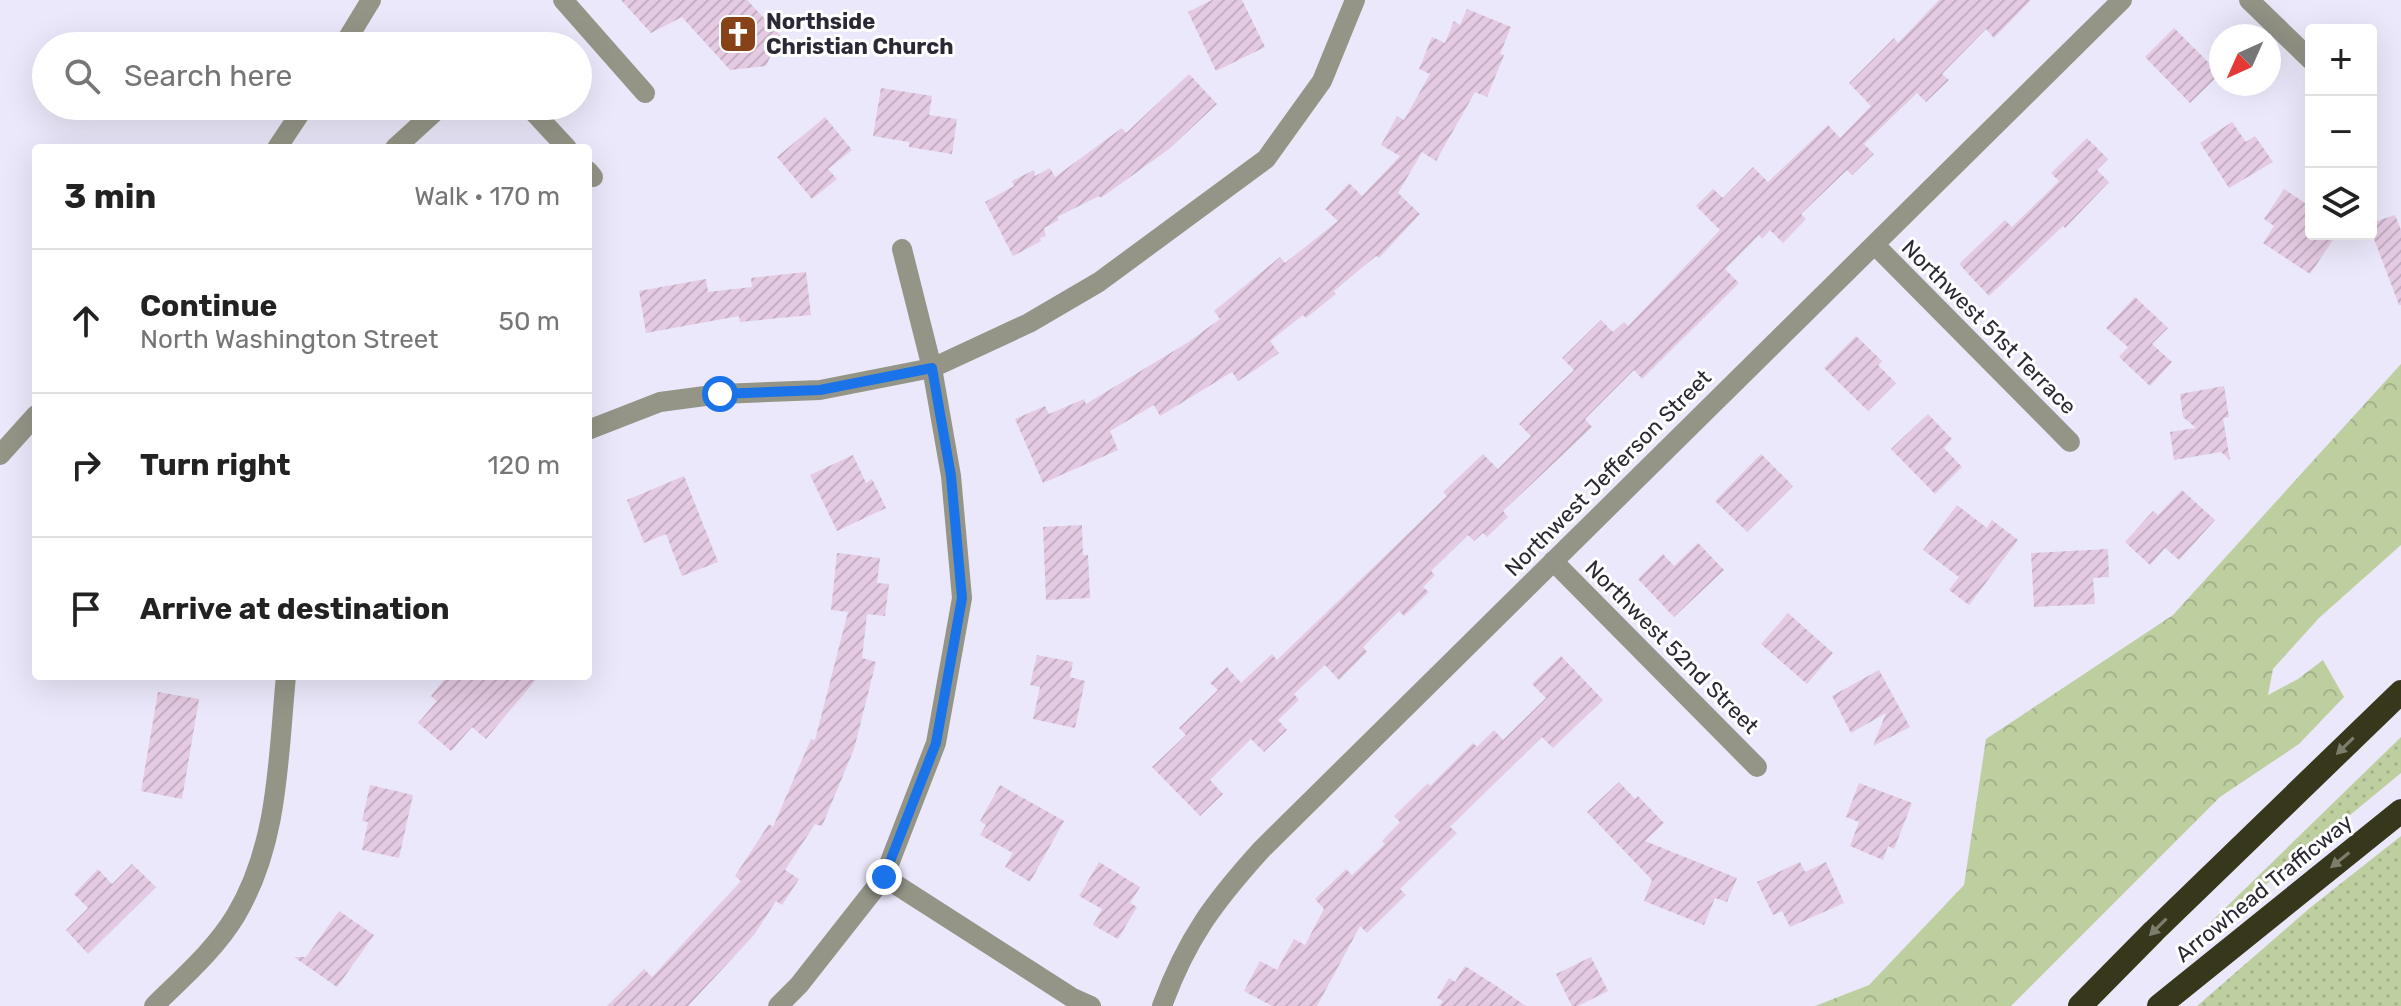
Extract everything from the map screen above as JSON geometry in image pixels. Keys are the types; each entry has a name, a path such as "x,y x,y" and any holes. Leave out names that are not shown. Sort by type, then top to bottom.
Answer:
{"highway":[{"path":"2080,1006 2401,692"},
{"name":"Arrowhead Trafficway","path":"2159,1006 2401,811"}],"street":[{"path":"352,32 371,0"},
{"path":"563,0 591,32"},
{"path":"592,428 660,402 720,394 820,390 932,368 1029,323 1099,282 1266,159 1322,81 1355,0"},
{"name":"Northwest Jefferson Street","path":"1162,1006 1192,937 1220,895 1262,849 2122,0"},
{"path":"2249,0 2305,54"},
{"path":"592,33 645,93"},
{"path":"281,144 296,120"},
{"path":"399,144 426,120"},
{"path":"541,120 563,144"},
{"name":"Northwest 51st Terrace","path":"1875,245 2070,442"},
{"path":"778,1006 799,985 884,877 936,743 962,598 951,476 932,368 902,249"},
{"path":"0,455 32,419"},
{"name":"Northwest 52nd Street","path":"1553,561 1757,767"},
{"path":"154,1006 214,946 235,916 252,883 265,849 273,813 286,680"},
{"path":"884,877 1071,997 1091,1006"}],"green space":[{"path":"2401,364 2401,545 2319,618 2273,669 2268,695 2298,679 2323,660 2344,697 2299,744 2220,797 2011,1006 1815,1006 1869,985 1964,885 1986,739 2173,615"},
{"path":"2401,737 2401,773 2183,953 2181,951"},
{"path":"2401,836 2401,1006 2197,1006 2311,907"}],"building":[{"name":"Northside Christian Church","path":"621,0 747,0 780,35 766,66 730,70 682,17 651,33"},
{"path":"1212,0 1242,0 1265,47 1216,71 1188,12"},
{"path":"1939,0 2031,0 1994,38 1986,29 1942,74 1949,80 1926,102 1917,93 1864,144 1874,154 1852,175 1847,170 1801,214 1806,219 1783,243 1770,230 1762,239 1759,235 1725,269 1739,283 1642,379 1634,370 1585,419 1592,427 1503,511 1508,517 1487,537 1483,533 1474,541 1468,535 1431,571 1435,575 1423,587 1429,592 1404,616 1399,611 1363,647 1367,652 1339,680 1325,665 1294,694 1299,700 1278,720 1287,730 1264,752 1251,739 1210,780 1223,794 1200,816 1152,767 1186,735 1179,728 1218,690 1210,683 1227,667 1241,683 1272,654 1277,660 1447,496 1443,492 1483,454 1498,469 1531,436 1519,424 1574,370 1562,358 1601,320 1613,332 1624,322 1628,326 1720,230 1696,206 1713,189 1723,198 1753,167 1768,182 1828,125 1840,138 1871,106 1849,83 1894,38 1898,43"},
{"path":"1467,9 1511,27 1500,54 1504,55 1487,97 1475,92 1436,161 1422,152 1398,193 1420,214 1379,258 1376,256 1306,318 1303,315 1270,341 1279,353 1258,368 1238,381 1232,372 1160,416 1154,405 1110,431 1118,450 1043,483 1015,419 1045,406 1049,414 1084,399 1086,404 1187,343 1220,319 1214,311 1280,257 1285,263 1338,221 1325,209 1349,183 1362,196 1400,156 1381,145 1397,116 1404,120 1430,74 1419,69 1432,37 1445,43 1454,21 1460,25"},
{"path":"2174,28 2209,63 2209,85 2190,103 2145,57"},
{"path":"1189,74 1217,104 1169,149 1101,198 1099,196 1057,217 1059,220 1044,228 1046,236 1040,238 1041,241 1013,256 985,202 1014,186 1012,181 1034,170 1035,176 1050,168 1055,177 1122,128 1126,133"},
{"path":"881,88 932,96 929,115 957,119 952,154 909,147 909,142 873,136"},
{"path":"825,117 852,150 828,169 837,179 812,199 777,157"},
{"path":"2232,122 2246,142 2255,136 2273,162 2229,188 2200,143"},
{"path":"2087,138 2108,159 2097,170 2109,182 2065,228 2063,226 1989,296 1959,264 2005,220 2012,227 2059,181 2051,173"},
{"path":"2284,189 2305,203 2305,240 2333,240 2310,274 2263,243 2274,226 2264,219"},
{"path":"2395,215 2401,230 2401,305 2374,240 2377,240 2377,221"},
{"path":"806,272 811,315 740,322 739,316 646,333 639,291 706,279 708,292 752,287 751,278"},
{"path":"2135,297 2168,328 2152,344 2172,362 2150,386 2119,357 2128,347 2106,328"},
{"path":"1856,336 1882,361 1878,365 1896,383 1868,411 1824,368"},
{"path":"2224,386 2229,417 2223,418 2230,460 2221,452 2174,460 2170,432 2196,428 2183,417 2180,394"},
{"path":"1928,414 1952,439 1944,448 1962,467 1935,494 1891,449"},
{"path":"1761,454 1793,486 1747,532 1715,501"},
{"path":"853,455 866,483 872,479 886,508 837,531 810,475"},
{"path":"684,476 718,562 682,576 666,534 644,543 627,500"},
{"path":"2182,490 2215,520 2179,560 2165,548 2150,565 2125,542 2153,511 2158,515"},
{"path":"1957,505 1987,528 1992,520 2018,540 1969,605 1949,590 1959,577 1923,550"},
{"path":"1082,525 1083,555 1088,555 1090,598 1046,600 1043,527"},
{"path":"1698,543 1724,570 1674,617 1638,579 1663,554 1674,566"},
{"path":"2108,549 2109,577 2093,578 2095,604 2034,607 2031,553"},
{"path":"837,553 880,558 877,583 889,584 885,616 867,614 862,658 876,662 854,749 822,826 815,824 785,870 799,879 782,905 776,901 754,935 688,1006 607,1006 644,969 652,977 741,881 735,876 769,824 773,827 811,739 815,740 848,612 831,610"},
{"path":"1788,613 1833,653 1807,684 1761,644"},
{"path":"1037,655 1073,662 1070,677 1085,681 1075,728 1033,719 1040,687 1030,685"},
{"path":"1561,656 1603,700 1553,748 1542,737 1450,827 1457,833 1400,889 1406,895 1367,933 1360,926 1317,1006 1272,1006 1244,991 1260,961 1277,970 1294,939 1305,945 1324,909 1315,899 1346,869 1352,875 1385,844 1382,841 1400,822 1394,816 1428,783 1430,786 1473,743 1477,747 1494,730 1503,740 1546,698 1532,684"},
{"path":"1879,670 1910,727 1873,746 1886,713 1851,733 1832,696"},
{"path":"444,680 536,680 486,739 472,727 451,751 418,723 437,701 431,696"},
{"path":"158,692 199,699 182,799 141,791"},
{"path":"1619,782 1635,799 1638,796 1664,823 1645,841 1737,878 1727,902 1715,898 1704,925 1644,901 1652,880 1587,812"},
{"path":"1859,783 1912,803 1894,849 1888,846 1883,860 1850,846 1859,822 1846,817"},
{"path":"370,785 413,795 399,858 362,850 368,822 362,821"},
{"path":"1000,785 1064,821 1030,882 1005,867 1013,853 980,835 986,825 980,821"},
{"path":"1099,862 1140,887 1130,903 1137,907 1118,939 1093,925 1102,909 1079,896"},
{"path":"1800,862 1805,872 1826,862 1844,903 1790,927 1782,911 1773,915 1757,882"},
{"path":"132,864 156,887 88,954 66,930 88,908 74,894 98,869 112,884"},
{"path":"339,911 374,935 337,987 294,957 306,957"},
{"path":"1591,957 1608,991 1572,1006 1556,974"},
{"path":"1465,966 1526,1006 1439,1006 1443,1001 1437,998 1449,978 1455,982"}],"place":[{"name":"Northside Christian Church","path":"738,34"}],"route":[{"path":"720,394 820,390 932,368 951,476 962,598 936,743 884,877"}]}
